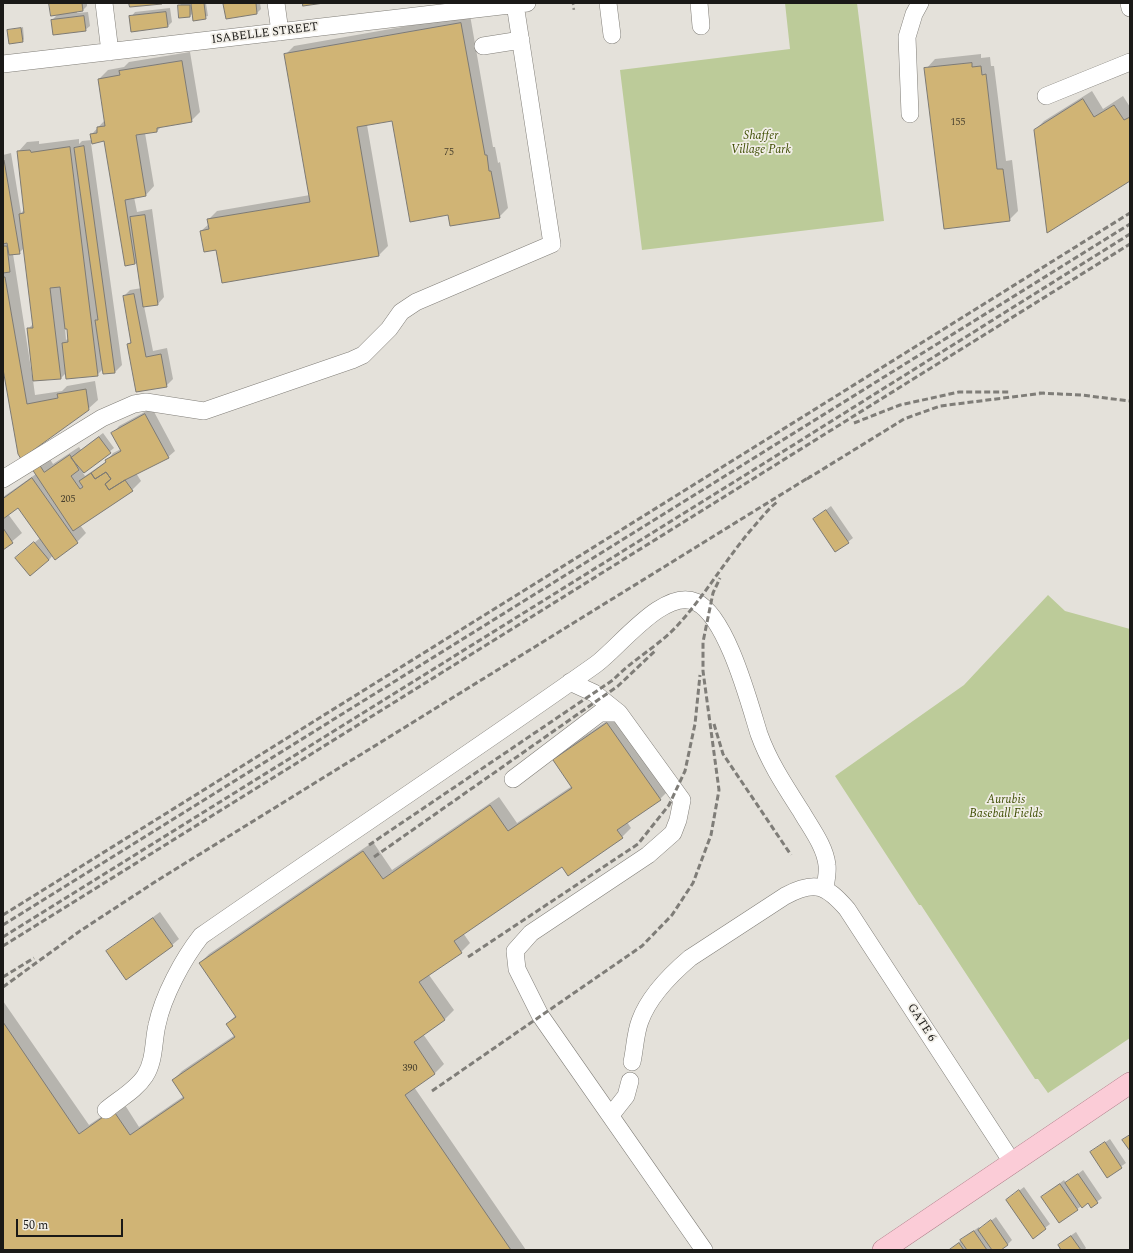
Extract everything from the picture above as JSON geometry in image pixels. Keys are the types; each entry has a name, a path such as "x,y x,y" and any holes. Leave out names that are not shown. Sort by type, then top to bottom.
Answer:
{"main road":[{"path":"883,1250 1130,1083"}],"street":[{"path":"104,3 110,52"},
{"path":"276,3 280,32"},
{"path":"608,3 612,35"},
{"path":"699,3 701,26"},
{"path":"910,114 906,37 914,14 920,3"},
{"path":"3,479 102,418 134,404 146,402 204,412 352,360 363,355 389,329 400,312 416,302 552,244 521,40 521,4"},
{"name":"ISABELLE STREET","path":"3,64 280,32 426,8 521,4"},
{"path":"1129,4 1130,8"},
{"path":"483,46 521,40"},
{"path":"1046,96 1130,62"},
{"path":"106,1110 135,1087 149,1069 162,1006 184,959 201,936 390,806 472,752 600,661 654,612 666,604 677,600 686,600 696,602 708,611 732,652 764,747 772,765 821,846 828,867 825,888 808,887 798,889 690,958 680,966 660,987 648,1004 639,1022 632,1062"},
{"path":"570,682 594,693 619,713 682,800 678,820 673,833 648,855 531,933 515,951 517,969 540,1015 704,1250"},
{"path":"513,779 600,713 619,713"},
{"name":"GATE 6","path":"825,888 847,909 1012,1162"},
{"path":"611,1115 626,1096 630,1081"}],"path":[{"path":"573,3 574,12"}],"green space":[{"name":"Shaffer Village Park","path":"785,3 857,3 884,221 642,250 620,70 790,49"},
{"name":"Aurubis Baseball Fields","path":"1048,595 1065,611 1130,629 1130,1038 1048,1093 1038,1079 1035,1079 835,776 964,685"}],"building":[{"path":"49,3 82,3 83,11 51,16"},
{"path":"129,3 162,3 162,4 130,7"},
{"path":"204,3 206,19 193,21 191,4"},
{"path":"256,3 257,14 226,19 223,4"},
{"path":"303,3 324,3 303,6"},
{"path":"178,5 190,5 190,17 179,18"},
{"path":"166,12 168,27 131,32 129,16"},
{"path":"84,16 86,31 53,35 51,20"},
{"path":"461,23 485,155 487,155 489,171 491,171 500,218 450,226 448,215 410,222 392,121 357,127 379,256 222,283 216,250 204,252 200,231 209,229 207,219 310,202 284,54"},
{"path":"21,28 23,42 9,44 7,30"},
{"path":"182,61 192,122 157,128 157,132 136,135 146,196 125,200 135,264 125,266 104,141 92,144 90,134 97,133 97,127 105,126 98,79 120,75 119,71"},
{"path":"972,63 972,67 981,66 982,75 986,74 997,169 1003,169 1010,221 944,229 924,68"},
{"path":"1083,99 1094,117 1114,105 1124,120 1130,117 1130,181 1047,233 1034,130"},
{"path":"84,146 115,373 103,374 95,320 98,320 74,148"},
{"path":"70,147 98,376 66,379 62,343 68,342 60,287 50,288 61,379 33,381 27,328 33,328 19,214 24,213 17,151 30,150 31,152"},
{"path":"3,160 20,254 9,255 7,243 3,244"},
{"path":"145,215 158,305 143,307 130,217"},
{"path":"3,246 7,246 10,272 3,273"},
{"path":"3,277 5,277 27,404 58,398 57,394 86,389 89,410 21,459 18,454 3,369"},
{"path":"134,294 146,357 161,354 167,387 136,392 127,344 131,343 123,296"},
{"path":"145,414 169,458 125,480 109,490 105,484 111,479 106,472 95,479 91,473 106,462 105,460 121,451 111,433"},
{"path":"99,437 111,453 84,473 71,458"},
{"path":"70,455 79,470 71,476 80,489 83,487 79,481 91,473 95,479 106,472 111,479 105,484 109,490 125,480 133,491 73,531 32,469 39,464 44,472"},
{"path":"32,478 78,543 55,560 18,508 3,519 3,499"},
{"path":"826,510 849,543 835,552 813,519"},
{"path":"3,528 13,543 3,550"},
{"path":"34,542 49,560 30,576 15,558"},
{"path":"607,723 661,800 617,830 623,838 568,876 562,867 454,941 462,953 419,982 445,1020 414,1042 435,1074 405,1095 511,1250 3,1250 3,1022 79,1134 113,1110 130,1135 184,1098 172,1080 235,1037 226,1024 236,1017 199,963 363,851 383,879 490,805 508,831 572,788 553,760"},
{"path":"153,918 173,946 126,980 106,951"},
{"path":"1130,1135 1130,1151 1122,1140"},
{"path":"1105,1142 1122,1168 1107,1178 1090,1152"},
{"path":"1078,1174 1098,1203 1091,1208 1088,1203 1082,1208 1065,1183"},
{"path":"1060,1184 1078,1210 1059,1223 1041,1197"},
{"path":"1019,1190 1046,1229 1033,1239 1006,1200"},
{"path":"991,1220 1008,1245 1001,1250 992,1250 978,1230"},
{"path":"974,1231 987,1250 967,1250 960,1240"},
{"path":"1071,1236 1081,1250 1061,1250 1058,1245"},
{"path":"959,1243 964,1250 949,1250"}],"railway":[{"path":"3,915 1130,213"},
{"path":"3,925 1130,224"},
{"path":"3,937 1130,234"},
{"path":"3,946 1130,244"},
{"path":"854,423 900,405 959,392 1009,392"},
{"path":"1039,393 1081,395 1130,401"},
{"path":"807,479 904,419 940,406 1044,393"},
{"path":"3,987 80,931 158,880 811,476"},
{"path":"369,845 613,680 628,666 661,641 686,616 741,543 770,508 777,502"},
{"path":"432,1091 642,946 672,915 693,883 711,835 719,790 703,671 703,642 713,593 720,578"},
{"path":"374,857 618,686 656,650"},
{"path":"468,957 638,844 669,805 685,771 695,724 700,675"},
{"path":"714,724 723,754 791,855"},
{"path":"3,977 34,958"}]}
